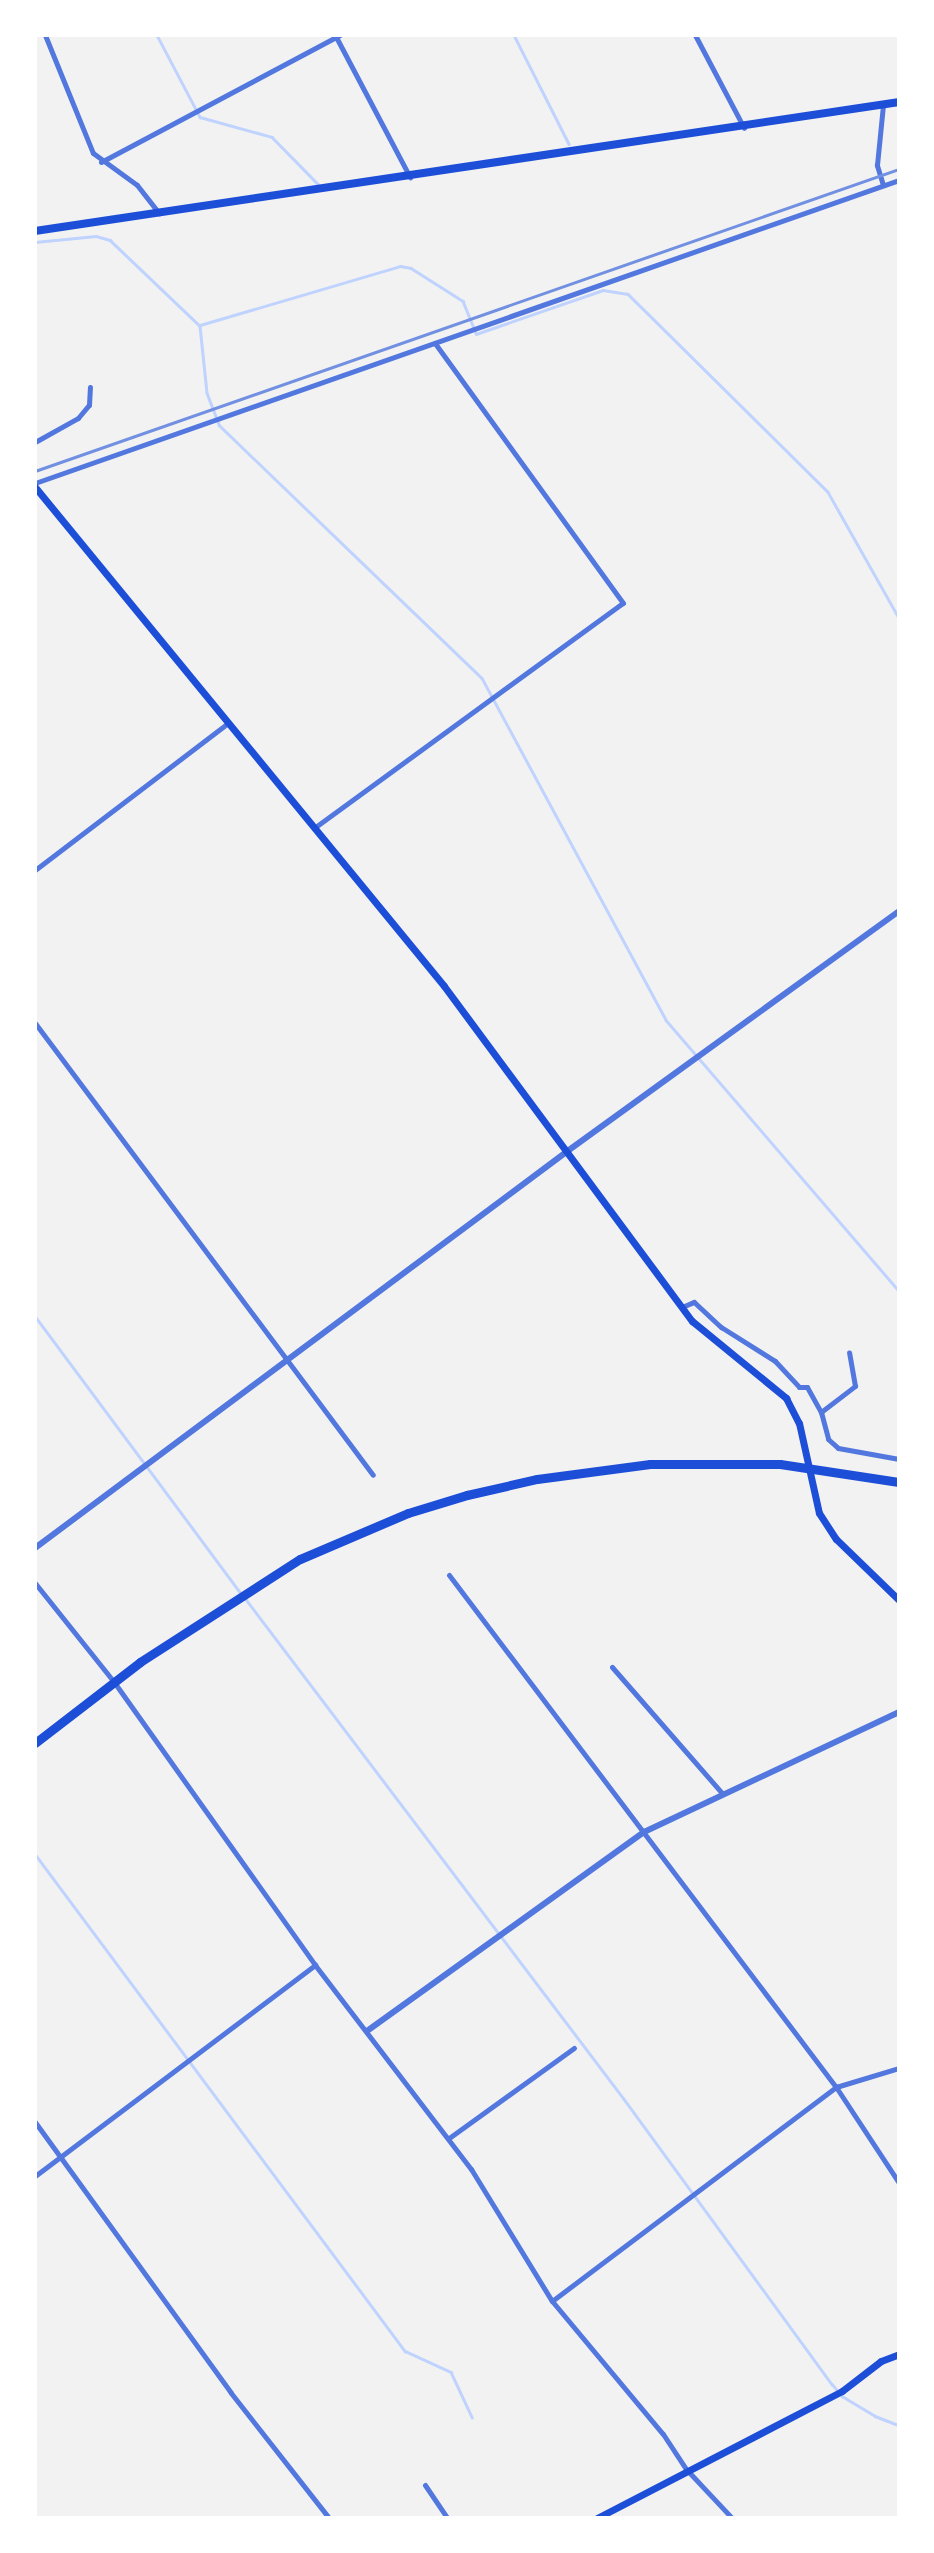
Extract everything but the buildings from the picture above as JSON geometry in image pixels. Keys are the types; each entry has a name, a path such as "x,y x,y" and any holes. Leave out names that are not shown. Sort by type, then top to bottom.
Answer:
{"highway":[{"path":"35,1743 114,1682 300,1559 408,1513 467,1495 548,1477 650,1464 735,1461 899,1482"}],"main road":[{"path":"35,232 744,128 899,102"},
{"path":"35,485 444,986 569,1150 682,1307 717,1345 786,1398 799,1423 819,1513 836,1539 899,1600"},
{"path":"597,2518 686,2469 842,2391 881,2361 899,2354"}],"street":[{"path":"44,35 87,140 101,162 137,185 159,213"},
{"path":"695,35 744,128"},
{"path":"101,162 337,36 410,177"},
{"path":"883,105 877,164 883,185"},
{"path":"35,485 899,180"},
{"path":"314,828 623,603 435,343"},
{"path":"35,442 78,418 89,405 90,387"},
{"path":"35,870 228,723"},
{"path":"35,1548 569,1150 899,911"},
{"path":"35,1023 373,1475"},
{"path":"682,1307 694,1302 721,1327 775,1361 799,1387 807,1387 821,1412 828,1439 838,1448 899,1459"},
{"path":"821,1412 855,1386 849,1353"},
{"path":"449,1574 836,2087 899,2183"},
{"path":"35,1583 114,1682 315,1965 449,2138 552,2301 663,2434 686,2469 732,2518"},
{"path":"612,1667 722,1793"},
{"path":"367,2031 643,1832 899,1712"},
{"path":"35,2176 315,1965"},
{"path":"449,2138 574,2048"},
{"path":"552,2301 836,2087 899,2068"},
{"path":"35,2122 231,2393 329,2518"},
{"path":"425,2486 447,2518"},
{"path":"718,2518 725,2511"}],"waterway":[{"path":"157,35 200,117 272,137 319,185"},
{"path":"514,35 569,144"},
{"path":"35,242 96,236 110,240 200,326 207,393 219,425 482,678 666,1020 899,1291"},
{"path":"200,325 400,266 411,268 463,301 476,334 603,290 628,294 828,492 899,618"},
{"path":"35,1316 241,1593"},
{"path":"245,1598 624,2099 832,2384 842,2396 875,2416 899,2425"},
{"path":"35,1854 405,2351 451,2372 472,2417"}],"railway":[{"path":"35,471 899,169"}]}
